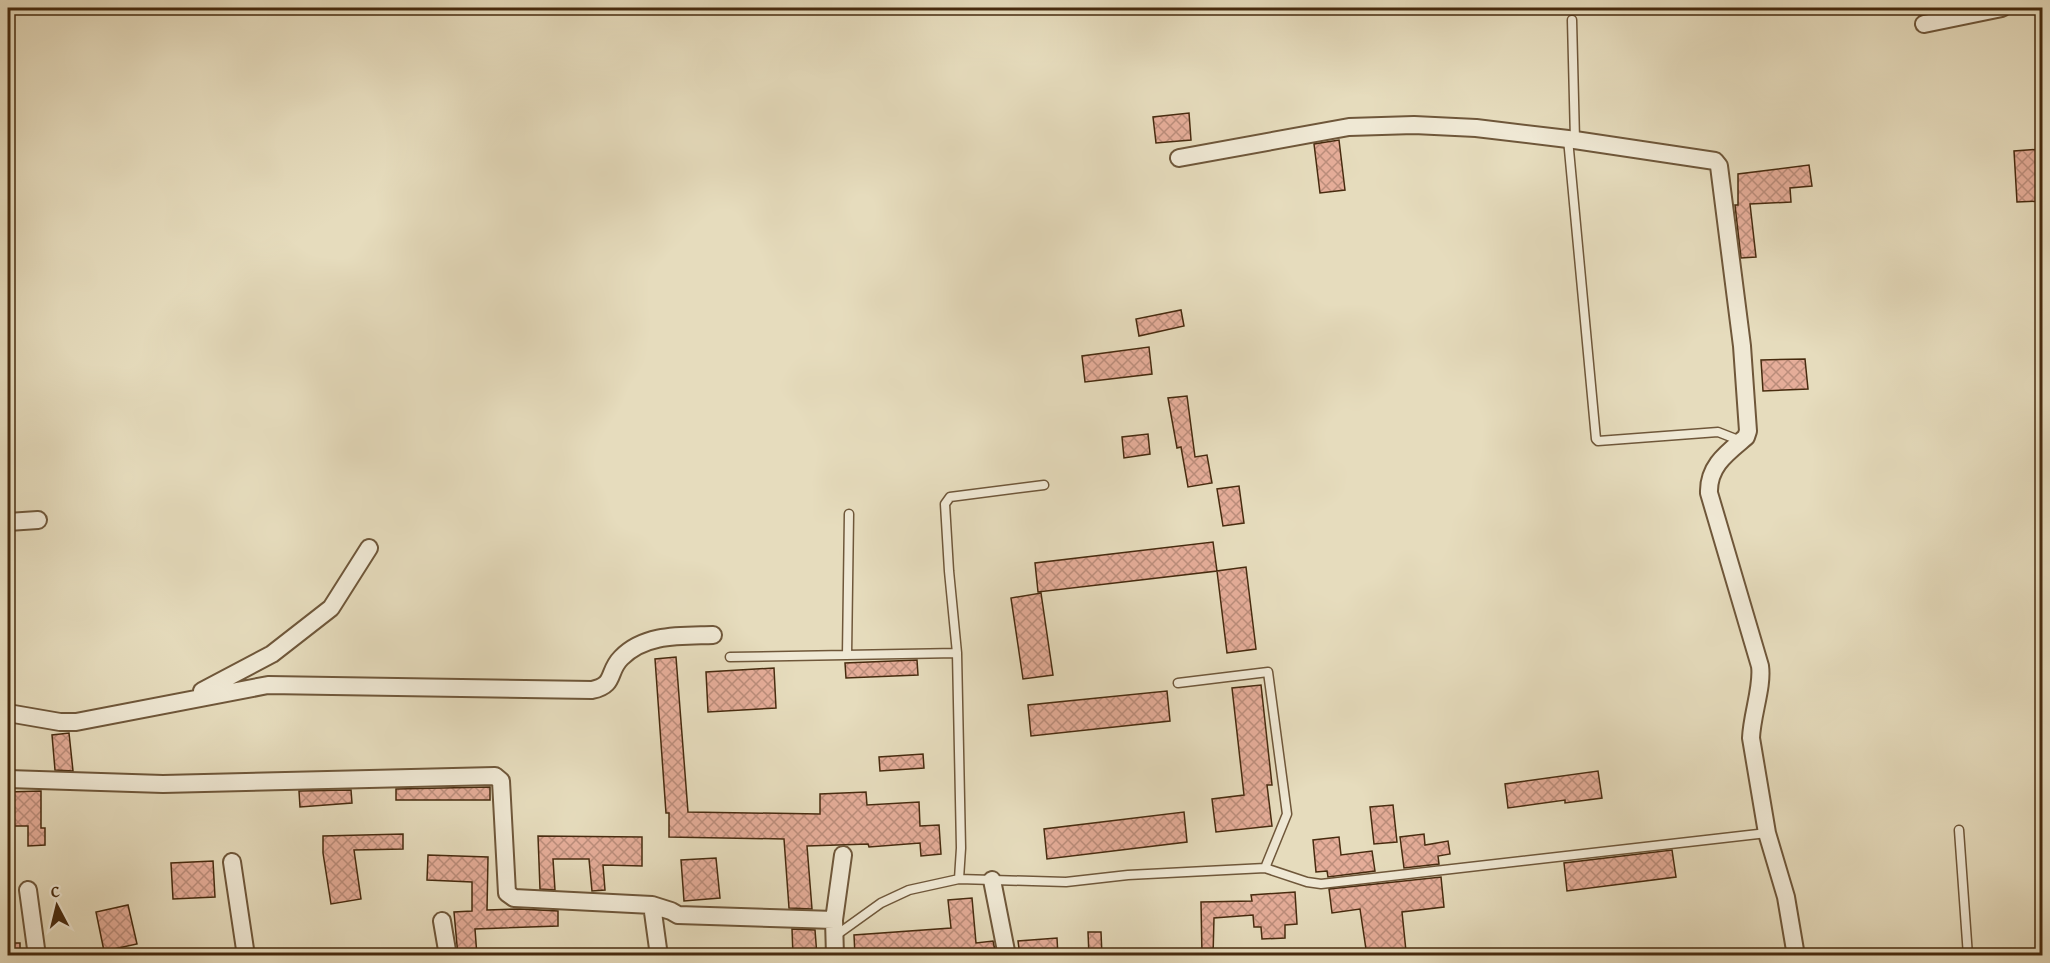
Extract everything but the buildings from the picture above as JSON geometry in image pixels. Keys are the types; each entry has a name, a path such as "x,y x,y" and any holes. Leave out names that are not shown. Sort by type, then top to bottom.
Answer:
{"street":[{"path":"1924,24 2002,8"},
{"path":"1179,158 1349,127 1414,125 1476,128 1572,140 1715,162 1719,166 1742,346 1748,431 1741,441 1717,463 1709,483 1709,493 1760,666 1761,676 1751,738 1767,833 1786,897 1796,956"},
{"path":"8,522 38,520"},
{"path":"185,700 272,654 331,608 369,548"},
{"path":"8,713 60,722 76,722 268,685 592,690 601,688 609,682 615,665 622,657 644,643 659,638 713,635"},
{"path":"8,779 164,784 495,776 501,782 509,896 652,905 671,910 678,915 834,928"},
{"path":"835,956 834,928 843,855"},
{"path":"232,862 246,956"},
{"path":"992,880 1007,956"},
{"path":"28,890 38,956"},
{"path":"652,905 659,956"},
{"path":"442,921 448,956"}],"lane":[{"path":"1572,20 1572,140 1596,439 1598,441 1718,432 1741,441"},
{"path":"959,879 961,848 957,653 945,504 950,497 1044,485"},
{"path":"847,655 849,514"},
{"path":"730,657 957,653"},
{"path":"1178,683 1268,672 1287,814 1265,868"},
{"path":"1959,831 1968,956"},
{"path":"834,928 909,890 959,879 1066,882 1128,875 1265,868 1307,882 1321,884 1767,833"}]}
